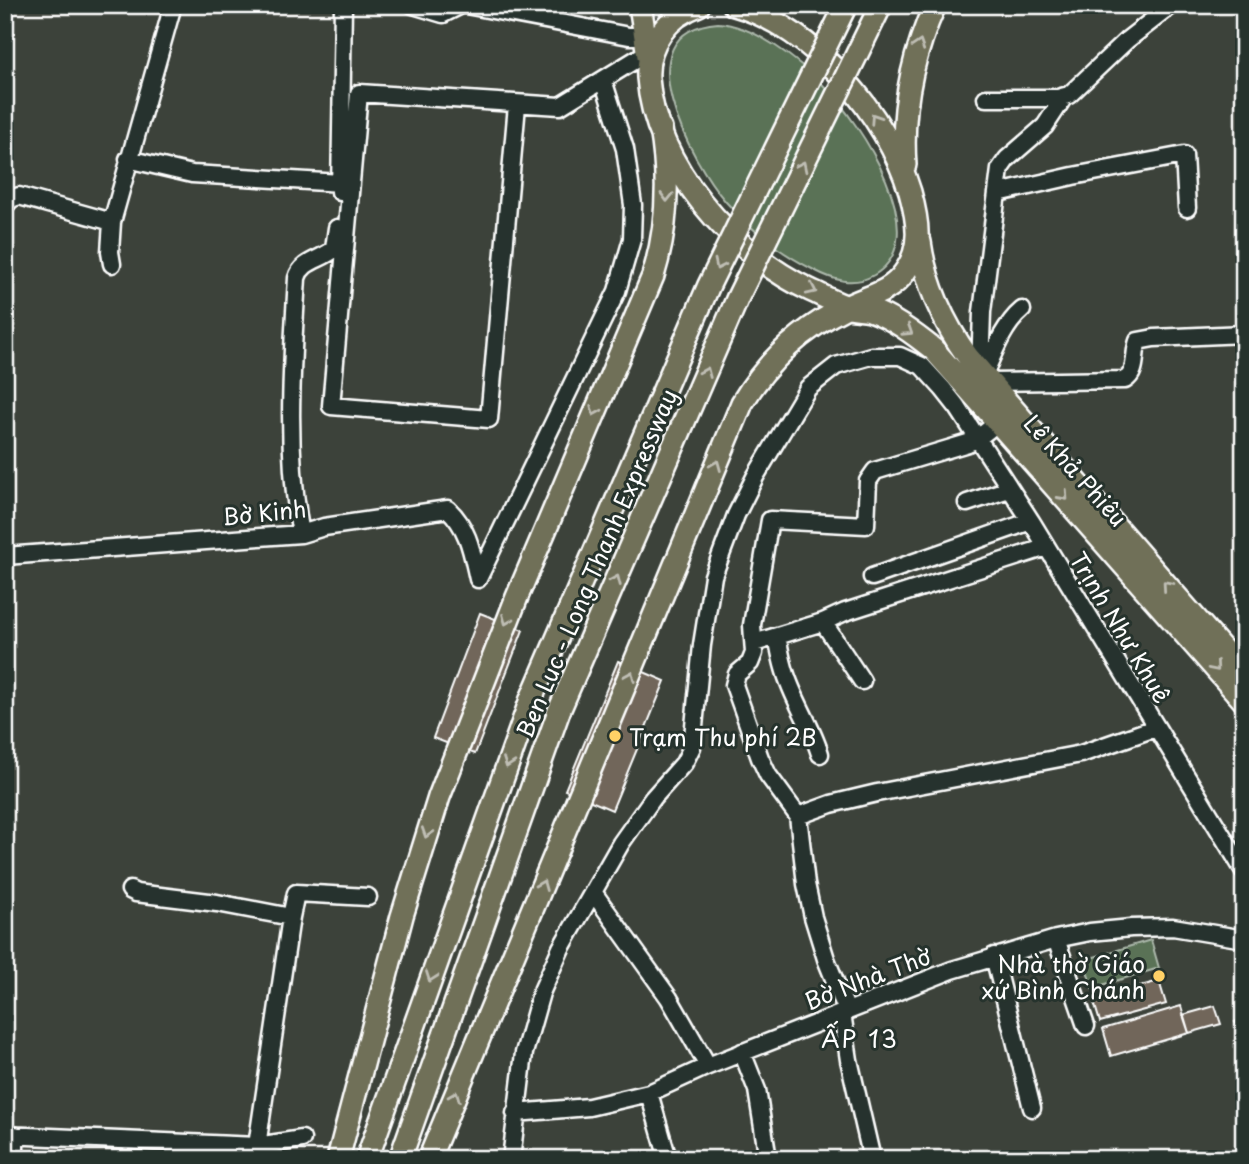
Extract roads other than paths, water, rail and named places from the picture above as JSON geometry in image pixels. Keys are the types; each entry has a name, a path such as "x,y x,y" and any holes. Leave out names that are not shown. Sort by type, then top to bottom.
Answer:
{"highway":[{"path":"338,1159 402,916 439,797 532,559 653,276 659,255 667,212 667,170 661,129 653,106 640,5"},
{"path":"648,52 666,26 684,11 699,5"},
{"path":"734,5 783,29 822,57 840,74 869,108 907,185"},
{"name":"Ben Luc - Long Thanh Expressway","path":"366,1159 531,699 709,285 846,5"},
{"name":"Ben Luc - Long Thanh Expressway","path":"400,1159 559,710 738,297 881,5"},
{"path":"907,185 904,140 907,94 918,47 935,5"},
{"name":"Lê Khả Phiêu","path":"661,129 695,193 731,235 773,269 846,307 868,310 904,328 977,386 1244,674"},
{"name":"Lê Khả Phiêu","path":"907,185 933,296 977,386 998,422 1244,701"},
{"path":"429,1159 742,403 761,373 785,348 846,307 886,290 902,276 916,249 918,226"}],"street":[{"path":"112,264 111,222 173,5"},
{"path":"301,534 295,502 291,432 297,278 305,265 331,252 336,245 341,183 342,5"},
{"path":"412,5 443,14 463,5 629,36 648,52 560,106 359,93 331,406 489,419 517,105"},
{"path":"977,386 982,312 999,176 1003,163 1045,126 1064,97 1076,90 1127,40 1172,5"},
{"name":"Bờ Kinh","path":"5,556 301,534 324,527 449,509 468,535 478,579 617,291 632,239 632,205 625,149 603,80"},
{"path":"986,98 1064,97"},
{"path":"998,193 1184,155 1187,208"},
{"path":"128,159 192,174 341,183"},
{"path":"5,206 19,196 111,222"},
{"path":"977,386 1003,333 1022,310"},
{"path":"977,386 1125,380 1133,371 1138,341 1244,334"},
{"name":"Trịnh Như Khuê","path":"511,1159 524,1053 541,993 561,947 621,843 653,798 684,763 692,747 702,645 713,576 736,515 808,388 836,366 871,356 900,356 977,386 977,439 1031,521 1244,871"},
{"path":"872,1159 849,1060 844,1012 813,917 798,816 768,775 734,685 737,674 753,658 752,625 770,520 866,525 868,481 875,471 961,446 977,439 998,422"},
{"path":"967,503 1009,489"},
{"path":"872,577 1031,521"},
{"path":"754,643 1046,547"},
{"path":"823,622 862,681"},
{"path":"777,636 784,668 820,754"},
{"path":"798,816 831,804 877,793 1081,754 1155,728"},
{"path":"130,890 291,917"},
{"path":"593,892 669,998 708,1066"},
{"path":"257,1146 296,893 368,897"},
{"name":"Bờ Nhà Thờ","path":"515,1113 589,1107 649,1093 742,1052 951,970 1056,939 1090,932 1163,927 1244,939"},
{"path":"1056,939 1086,1026"},
{"path":"994,956 1032,1108"},
{"path":"742,1052 757,1090 768,1159"},
{"path":"649,1093 668,1159"},
{"path":"15,1159 10,1135 257,1146 302,1139"}],"place":[{"name":"Trạm Thu phí 2B","path":"615,736"},
{"name":"Nhà thờ Giáo xứ Bình Chánh","path":"1159,976"}],"district":[{"name":"ẤP 13","path":"860,1038"}]}
